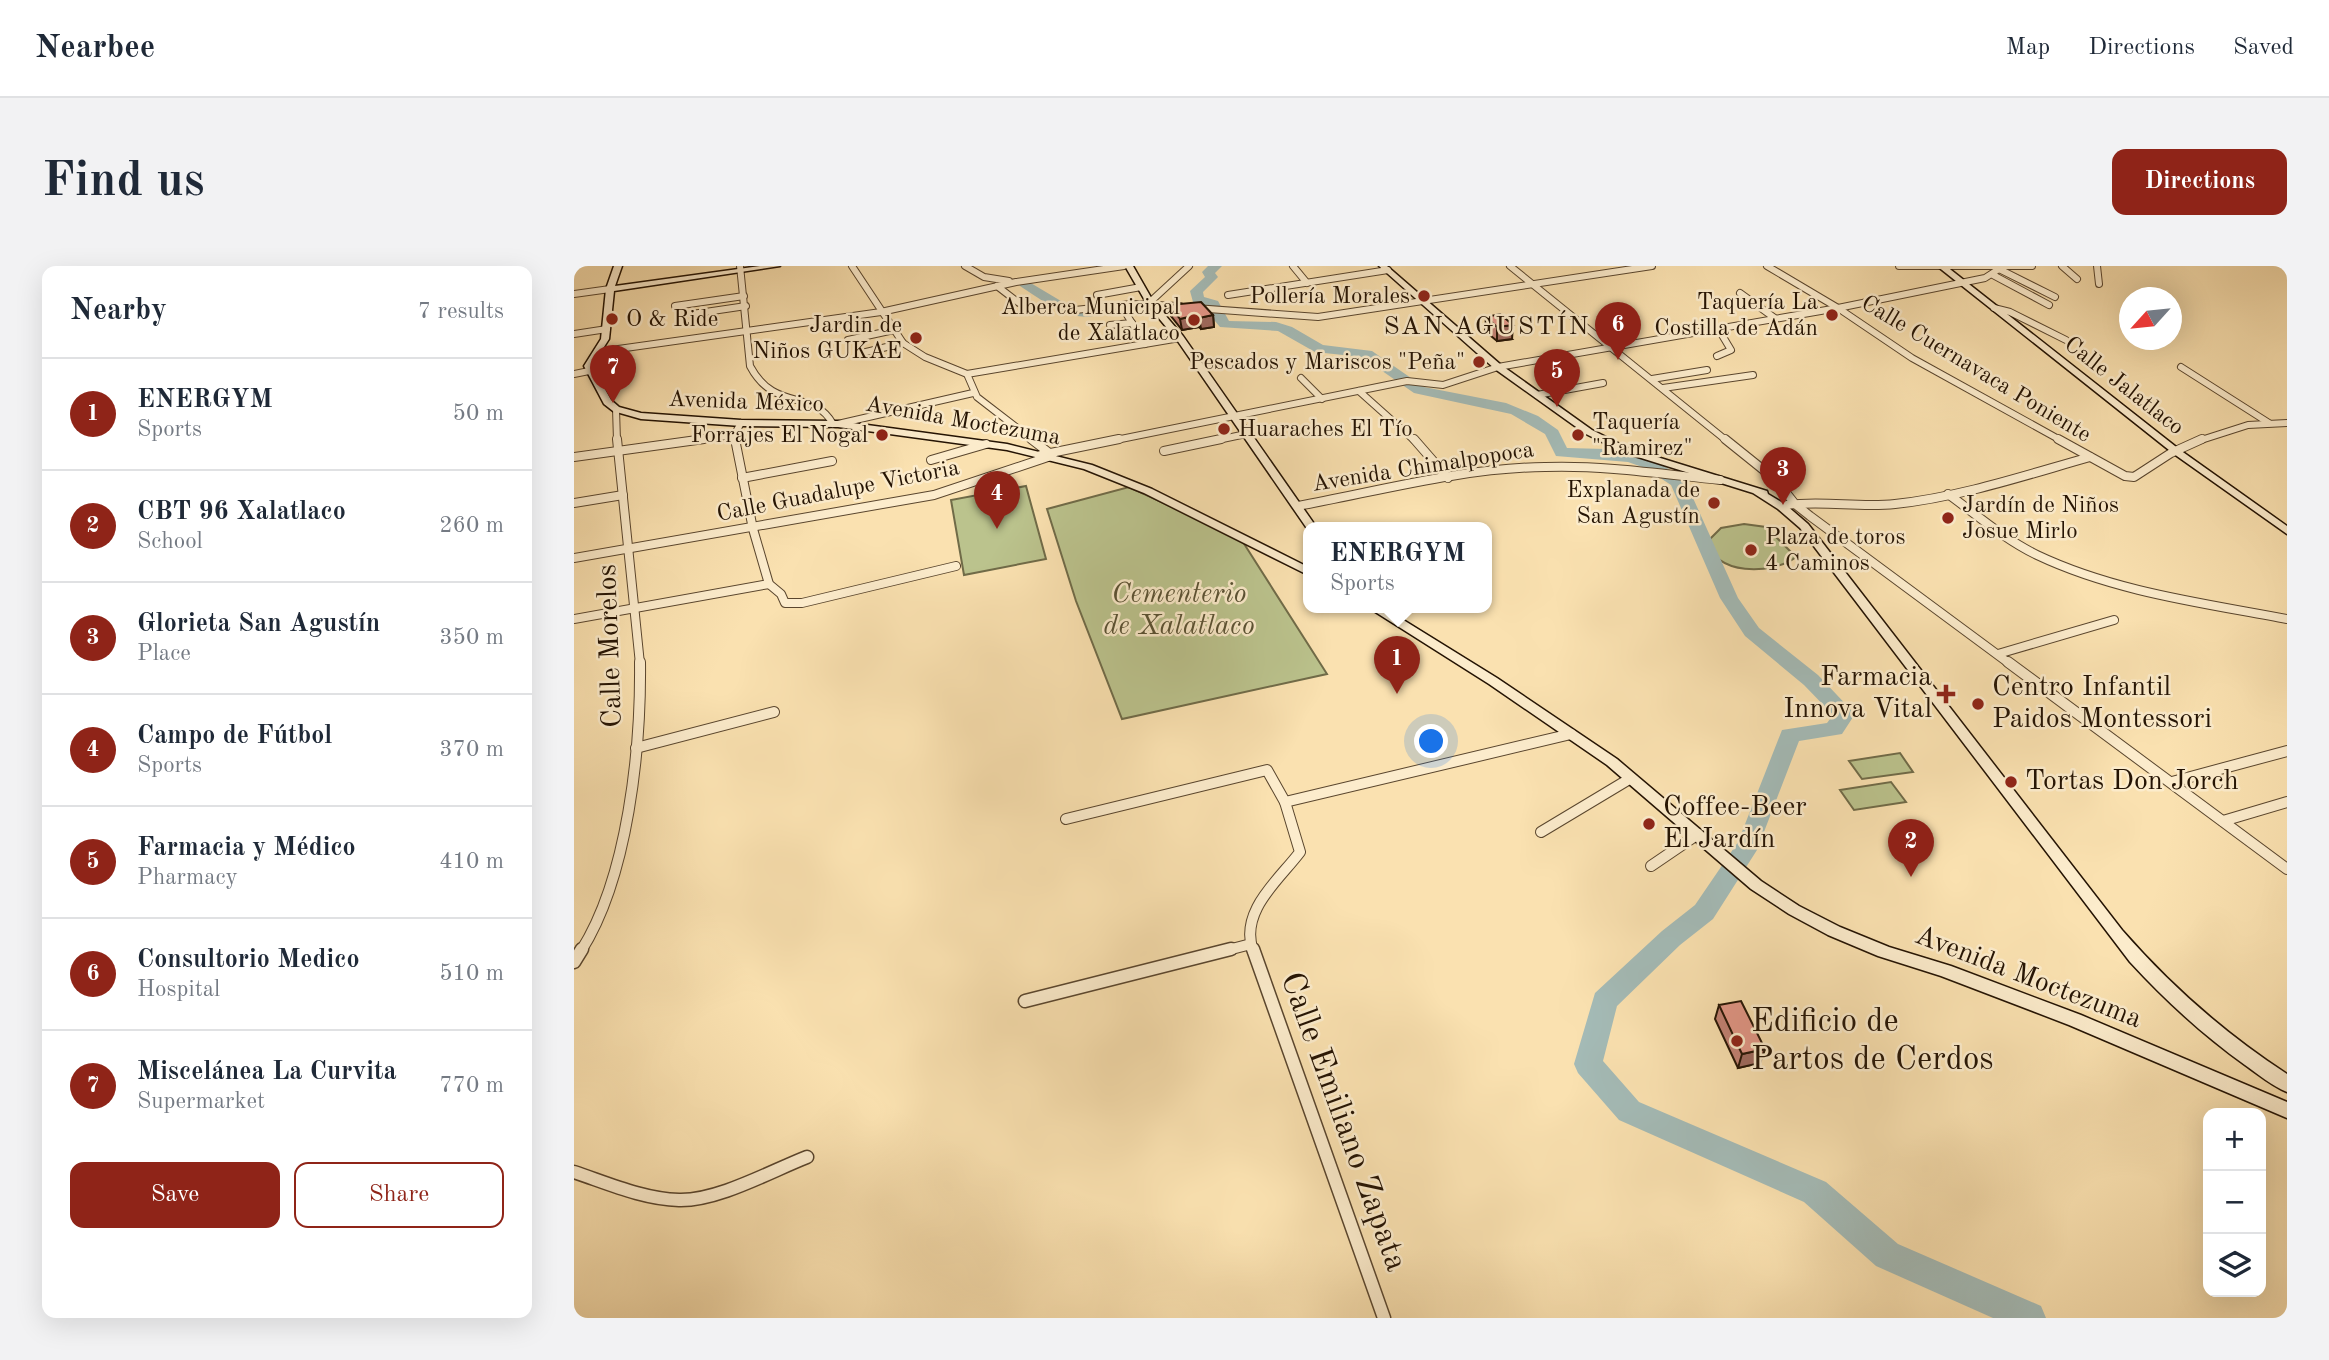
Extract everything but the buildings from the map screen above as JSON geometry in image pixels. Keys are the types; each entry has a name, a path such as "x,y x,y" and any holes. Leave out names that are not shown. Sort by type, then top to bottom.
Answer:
{"main road":[{"path":"616,409 607,402 589,371 589,363 606,340 610,289 618,266"},
{"path":"610,289 776,266"},
{"path":"1126,266 1151,303 1180,338 1308,522"},
{"name":"Calle Jalatlaco","path":"1942,266 2177,452 2287,531"},
{"path":"1385,268 1498,367 1607,442 1791,504 1804,526"},
{"name":"Avenida México","path":"616,409 665,419 836,424"},
{"name":"Avenida Moctezuma","path":"836,424 1046,454 1126,481 1303,570"},
{"path":"1757,492 1782,507 1804,526 2092,904 2155,982 2196,1019 2287,1084"},
{"path":"1383,613 1493,681 1571,734"},
{"name":"Avenida Moctezuma","path":"1571,734 1631,778 1756,885 1834,931 2075,1020 2287,1110"}],"street":[{"path":"852,266 903,343 925,357 967,374 1180,338"},
{"path":"965,266 985,277 1016,282"},
{"path":"597,352 748,333 881,312 1016,282 1126,266"},
{"path":"1151,303 1189,266"},
{"path":"1293,266 1307,283"},
{"path":"1510,266 1776,480 1791,504 2287,869"},
{"path":"1075,310 1151,303 1318,317 1652,266"},
{"name":"Calle Cuernavaca Poniente","path":"1767,266 1838,308 1912,358 2090,457"},
{"path":"1899,266 2032,266"},
{"path":"2062,266 2077,279"},
{"path":"2097,266 2099,284"},
{"path":"1228,295 1385,268"},
{"path":"2001,268 1993,275 2049,305"},
{"path":"2001,268 2055,297"},
{"path":"740,269 746,306 750,366 762,385 779,396 825,411 836,424 973,393"},
{"name":"Calle Guadalupe Victoria","path":"574,558 753,529 934,495 1046,454 1391,384 1407,381 1439,386 1498,367 1838,308 1993,275"},
{"path":"997,286 1019,303"},
{"path":"1097,295 1141,287"},
{"path":"574,294 610,289"},
{"path":"1740,293 1776,319"},
{"path":"675,306 744,296"},
{"path":"692,314 746,306"},
{"path":"1994,308 2010,312 2066,340"},
{"path":"1127,314 1145,344"},
{"path":"1110,326 1132,323"},
{"path":"794,326 797,334"},
{"path":"574,334 607,329"},
{"path":"848,340 894,330"},
{"path":"1717,356 1731,350 1719,330"},
{"path":"862,352 903,343"},
{"path":"2181,367 2270,424"},
{"path":"1652,379 1707,370"},
{"path":"574,374 589,371"},
{"path":"967,374 973,393 1046,454"},
{"path":"1663,388 1753,375"},
{"path":"1301,377 1322,399"},
{"path":"1537,395 1603,383"},
{"path":"1359,391 1410,434 1448,478"},
{"name":"Calle Morelos","path":"574,962 600,922 616,880 636,748 640,689 630,548 616,450 616,409"},
{"path":"741,423 734,435 753,529 769,584 781,594 785,603 795,604 956,566"},
{"path":"2090,457 2131,477 2151,464 2209,437 2245,425 2287,423"},
{"path":"1164,451 1246,434"},
{"path":"574,457 734,435"},
{"path":"931,460 986,444"},
{"name":"Calle Cuernavaca Poniente","path":"1791,504 1885,505 1948,494 2090,457"},
{"path":"742,478 832,461"},
{"name":"Avenida Chimalpopoca","path":"1298,506 1448,478 1547,467 1721,480"},
{"path":"1948,494 2010,541 2064,568 2140,589 2287,619"},
{"path":"574,503 623,495"},
{"path":"574,619 769,584"},
{"path":"1998,654 2115,620"},
{"path":"636,748 774,712"},
{"path":"1285,802 1571,734"},
{"path":"2172,782 2287,751"},
{"path":"1025,1001 1251,944 1252,919 1257,900 1300,852 1285,802 1267,770 1066,819"},
{"path":"1541,832 1631,778"},
{"path":"2222,821 2287,802"},
{"path":"1651,866 1698,834"},
{"name":"Calle Emiliano Zapata","path":"1251,944 1384,1318"},
{"path":"574,1172 637,1192 680,1200 710,1194 807,1157"}],"green space":[{"path":"1026,486 1046,559 964,575 951,500"},
{"name":"Cementerio de Xalatlaco","path":"1129,487 1241,539 1327,674 1122,719 1076,601 1047,509"},
{"name":"Plaza de toros 4 Caminos","path":"1744,524 1766,527 1796,557 1786,563 1759,569 1732,566 1720,560 1712,552 1709,540 1721,528"},
{"path":"1900,753 1913,772 1862,779 1849,761"},
{"path":"1891,782 1906,802 1854,810 1840,790"}],"waterway":[{"path":"1216,266 1208,272 1212,277 1196,291 1198,299 1213,304 1216,314 1225,324 1276,326 1320,349 1367,354 1419,390 1501,406 1533,419 1553,434 1562,453 1606,454 1631,458 1651,465 1678,482 1729,598 1752,632 1811,680 1844,714 1834,729 1790,735 1749,844 1704,912 1671,938 1605,1001 1588,1064 1629,1111 1815,1192 1887,1255 2029,1318"},
{"path":"1024,283 1067,310 1076,312 1102,309"}],"place":[{"name":"Pollería Morales","path":"1424,296"},
{"name":"Taquería La Costilla de Adán","path":"1832,315"},
{"name":"O & Ride","path":"612,319"},
{"name":"Alberca Municipal de Xalatlaco","path":"1194,320"},
{"name":"Jardin de Niños GUKAE","path":"916,338"},
{"name":"Consultorio Medico","path":"1618,360"},
{"name":"Pescados y Mariscos \"Peña\"","path":"1479,362"},
{"name":"Miscelánea La Curvita","path":"613,403"},
{"name":"Farmacia y Médico","path":"1557,407"},
{"name":"Huaraches El Tío","path":"1224,429"},
{"name":"Forrajes El Nogal","path":"882,435"},
{"name":"Taquería \"Ramirez\"","path":"1578,435"},
{"name":"Explanada de San Agustín","path":"1714,503"},
{"name":"Glorieta San Agustín","path":"1783,505"},
{"name":"Jardín de Niños Josue Mirlo","path":"1948,518"},
{"name":"Campo de Fútbol","path":"997,529"},
{"name":"Plaza de toros 4 Caminos","path":"1751,550"},
{"name":"ENERGYM","path":"1397,694"},
{"name":"Farmacia Innova Vital","path":"1946,694"},
{"name":"Centro Infantil Paidos Montessori","path":"1978,704"},
{"name":"Tortas Don Jorch","path":"2011,782"},
{"name":"Coffee-Beer El Jardín","path":"1649,824"},
{"name":"CBT 96 Xalatlaco","path":"1911,877"},
{"name":"Edificio de Partos de Cerdos","path":"1737,1041"}],"district":[{"name":"SAN AGUSTÍN","path":"1487,327"}]}
